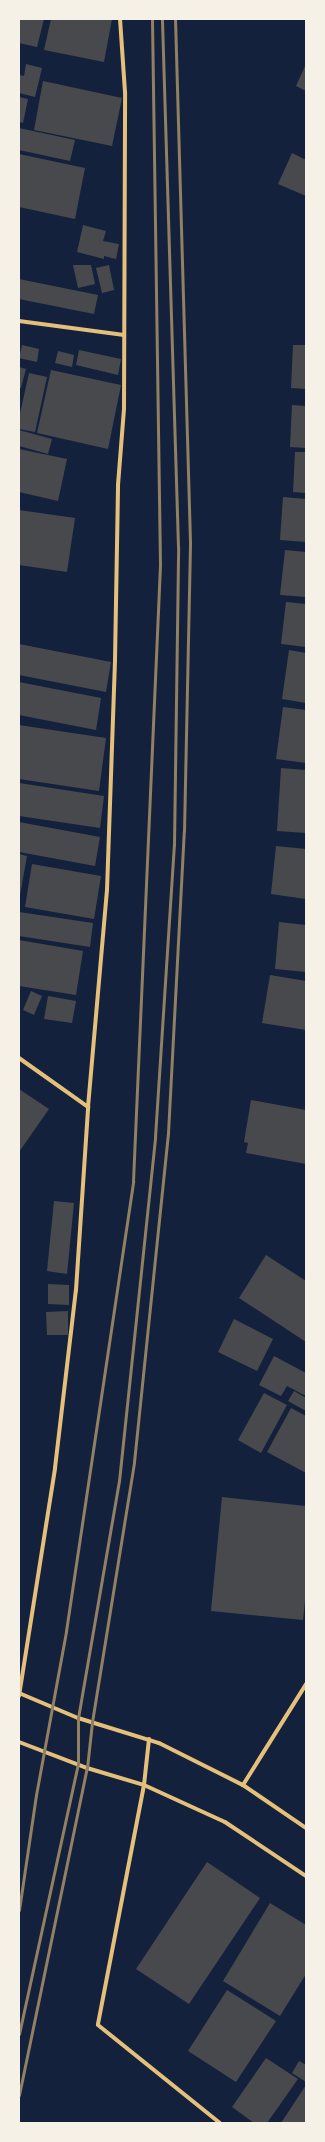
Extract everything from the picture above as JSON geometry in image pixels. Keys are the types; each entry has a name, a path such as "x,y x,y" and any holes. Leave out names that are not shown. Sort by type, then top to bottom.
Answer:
{"street":[{"path":"120,19 125,92 124,408 118,484 115,668 107,890 88,1107 76,1290 58,1445 19,1694 78,1718 149,1739 243,1785 306,1828"},
{"path":"19,321 124,335"},
{"path":"19,1058 88,1107"},
{"path":"243,1785 306,1684"},
{"path":"149,1739 144,1785 98,2025 220,2123"},
{"path":"19,1742 87,1768 144,1785 225,1822 306,1876"}],"building":[{"path":"19,19 44,19 37,47 19,43"},
{"path":"51,19 112,19 104,62 44,50"},
{"path":"26,64 42,68 35,97 19,93 19,75 24,76"},
{"path":"306,64 306,91 296,86"},
{"path":"43,81 122,98 112,146 34,130"},
{"path":"19,97 28,99 23,123 19,122"},
{"path":"19,128 75,140 70,161 19,150"},
{"path":"292,153 306,160 306,196 278,184"},
{"path":"19,154 85,168 75,219 19,207"},
{"path":"83,225 106,231 103,241 119,244 116,259 104,256 104,259 77,252"},
{"path":"73,265 91,265 95,284 78,288"},
{"path":"109,265 114,290 102,293 96,268"},
{"path":"19,279 98,295 94,314 19,299"},
{"path":"22,345 39,349 37,362 19,358"},
{"path":"293,345 306,345 306,389 291,388"},
{"path":"79,350 121,359 118,375 76,365"},
{"path":"58,351 74,355 72,367 55,363"},
{"path":"19,367 26,369 21,388 19,388"},
{"path":"51,370 121,385 108,449 37,433"},
{"path":"29,373 47,377 35,432 19,429 19,418"},
{"path":"292,405 306,406 306,448 290,447"},
{"path":"19,430 52,439 48,454 19,446"},
{"path":"19,449 67,459 58,501 19,492"},
{"path":"295,452 306,452 306,493 293,492"},
{"path":"283,497 306,499 306,542 280,540"},
{"path":"19,510 75,518 67,572 19,565"},
{"path":"285,550 306,552 306,597 280,595"},
{"path":"286,602 306,604 306,647 281,644"},
{"path":"19,644 111,662 106,692 19,675"},
{"path":"289,650 306,653 306,703 282,699"},
{"path":"19,682 101,698 96,730 19,715"},
{"path":"283,707 306,710 306,763 276,759"},
{"path":"19,725 106,738 99,791 19,779"},
{"path":"281,768 306,770 306,833 277,831"},
{"path":"19,783 104,796 100,828 19,816"},
{"path":"19,822 100,837 95,866 19,852"},
{"path":"276,846 306,849 306,899 271,894"},
{"path":"19,854 27,856 20,895 19,895"},
{"path":"32,864 101,876 94,919 25,907"},
{"path":"19,912 93,923 90,947 19,936"},
{"path":"279,922 306,925 306,972 275,969"},
{"path":"19,940 83,951 76,995 19,986"},
{"path":"270,975 306,981 306,1030 262,1023"},
{"path":"31,991 42,996 34,1015 23,1010"},
{"path":"48,996 76,1001 72,1023 44,1019"},
{"path":"19,1089 49,1109 19,1152"},
{"path":"251,1100 306,1110 306,1164 246,1153 248,1143 244,1142"},
{"path":"54,1201 74,1203 67,1274 47,1271"},
{"path":"266,1255 306,1281 306,1342 239,1298"},
{"path":"48,1284 69,1285 69,1305 48,1304"},
{"path":"68,1311 68,1335 47,1335 46,1312"},
{"path":"234,1319 273,1339 257,1371 218,1352"},
{"path":"274,1356 306,1373 306,1396 287,1386 281,1396 259,1385"},
{"path":"294,1391 306,1398 306,1411 288,1401"},
{"path":"264,1393 287,1405 261,1453 238,1440"},
{"path":"291,1408 306,1416 306,1473 267,1452"},
{"path":"222,1497 306,1506 306,1591 303,1620 211,1611"},
{"path":"207,1862 260,1898 189,2004 136,1969"},
{"path":"270,1903 306,1925 306,1974 280,2016 223,1981"},
{"path":"227,1990 276,2021 236,2082 188,2051"},
{"path":"266,2058 298,2079 267,2123 254,2123 232,2107"},
{"path":"299,2061 306,2065 306,2082 292,2073"},
{"path":"306,2085 306,2123 281,2123"}],"railway":[{"path":"19,1910 36,1795 66,1631 133,1181 160,565 152,19"},
{"path":"19,2034 78,1764 78,1718 119,1481 155,1137 174,845 178,547 162,19"},
{"path":"19,2095 87,1768 92,1722 134,1462 168,1133 184,831 190,542 175,19"}]}
